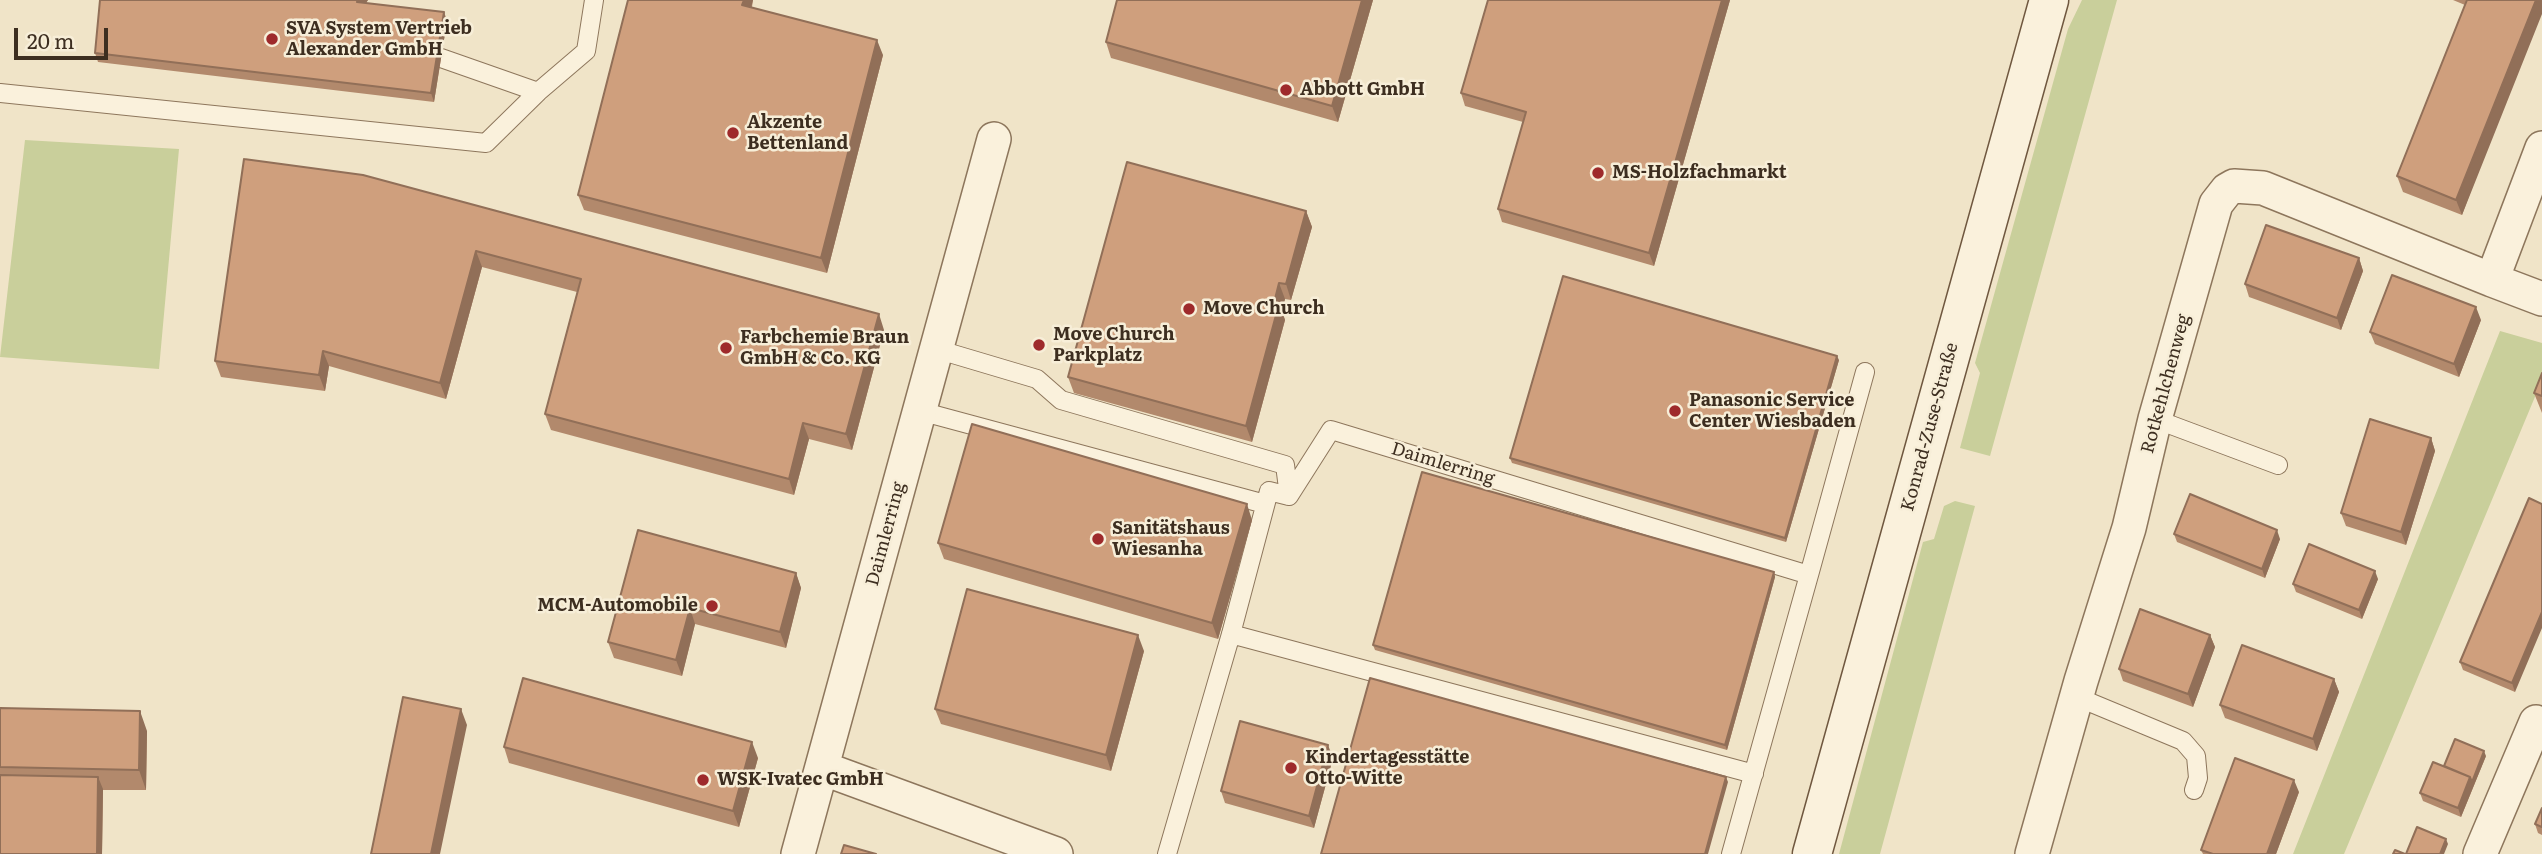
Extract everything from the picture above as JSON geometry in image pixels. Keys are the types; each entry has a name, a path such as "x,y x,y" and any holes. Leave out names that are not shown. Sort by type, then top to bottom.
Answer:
{"street":[{"name":"Konrad-Zuse-Straße","path":"1812,854 2049,0"},
{"name":"Daimlerring","path":"799,854 994,139"},
{"path":"2492,280 2542,148"},
{"name":"Rotkehlchenweg","path":"2032,854 2129,528 2155,419 2216,204 2227,190 2234,186 2263,188 2542,299"},
{"path":"2480,854 2536,722 2542,726"},
{"path":"822,768 1056,854"}],"lane":[{"path":"0,93 486,143 538,92 586,51 594,0"},
{"path":"441,58 538,92"},
{"path":"936,349 1037,379 1061,400 1285,465 1289,496 1269,491 1231,634 1167,854"},
{"path":"1731,854 1865,372"},
{"path":"920,411 1265,505"},
{"path":"2155,419 2278,465"},
{"name":"Daimlerring","path":"1289,496 1331,430 1809,575"},
{"path":"1231,634 1754,774"},
{"path":"2077,697 2183,741 2196,756 2198,778 2194,790"}],"green space":[{"path":"2082,0 2117,0 1990,456 1960,448 1980,373 1975,363 2068,29"},
{"path":"25,140 179,149 159,369 0,357"},
{"path":"2500,331 2542,343 2542,380 2344,854 2293,854"},
{"path":"1955,501 1975,506 1880,854 1839,854 1923,542 1934,539 1944,506"}],"building":[{"name":"SVA System Vertrieb Alexander GmbH","path":"100,0 358,0 357,2 444,12 431,93 95,53"},
{"name":"Akzente Bettenland","path":"628,0 744,0 742,5 877,40 821,258 578,195"},
{"name":"Abbott GmbH","path":"1117,0 1362,0 1332,106 1106,42"},
{"name":"MS-Holzfachmarkt","path":"1488,0 1722,0 1649,253 1498,209 1526,112 1461,93"},
{"path":"2467,0 2536,0 2456,200 2397,176"},
{"name":"Farbchemie Braun GmbH & Co. KG","path":"244,159 363,175 879,314 846,434 803,423 789,479 545,414 581,279 476,251 440,383 323,351 319,375 215,361"},
{"name":"Move Church","path":"1127,162 1306,211 1286,284 1279,283 1274,303 1279,304 1246,426 1068,377"},
{"path":"2266,225 2359,258 2337,318 2245,284"},
{"path":"2392,275 2476,307 2454,364 2370,332"},
{"name":"Panasonic Service Center Wiesbaden","path":"1563,276 1837,356 1785,538 1510,458"},
{"path":"2542,373 2542,396 2534,393"},
{"path":"2370,419 2431,438 2401,532 2341,513"},
{"name":"Sanitätshaus Wiesanha","path":"972,424 1247,504 1212,623 938,543"},
{"path":"1422,472 1774,572 1725,745 1373,645"},
{"path":"2190,494 2277,530 2262,569 2174,534"},
{"path":"2529,498 2542,504 2542,612 2512,683 2460,662"},
{"name":"MCM-Automobile","path":"638,530 796,573 780,632 690,608 676,660 608,642"},
{"path":"2309,544 2375,571 2359,610 2293,584"},
{"path":"967,589 1138,635 1106,755 935,709"},
{"path":"2140,609 2210,635 2188,694 2119,669"},
{"path":"2242,645 2334,679 2313,739 2220,705"},
{"path":"523,678 752,742 733,811 504,747"},
{"path":"1370,678 1726,777 1705,854 1321,854"},
{"path":"403,697 461,709 431,854 371,854"},
{"path":"0,708 140,711 139,770 0,767"},
{"path":"1240,721 1328,745 1309,816 1221,791"},
{"path":"2455,739 2484,751 2472,782 2470,777 2444,766"},
{"path":"2235,758 2294,780 2267,854 2213,854 2201,850"},
{"path":"2433,762 2470,777 2458,808 2420,793"},
{"path":"0,775 98,777 97,854 0,854"},
{"path":"2542,808 2542,827 2535,824"},
{"path":"2417,827 2446,839 2440,854 2406,854"},
{"path":"844,845 876,854 841,854"}],"place":[{"name":"SVA System Vertrieb Alexander GmbH","path":"272,39"},
{"name":"Abbott GmbH","path":"1286,90"},
{"name":"Akzente Bettenland","path":"733,133"},
{"name":"MS-Holzfachmarkt","path":"1598,173"},
{"name":"Move Church","path":"1189,309"},
{"name":"Move Church Parkplatz","path":"1039,345"},
{"name":"Farbchemie Braun GmbH & Co. KG","path":"726,348"},
{"name":"Panasonic Service Center Wiesbaden","path":"1675,411"},
{"name":"Sanitätshaus Wiesanha","path":"1098,539"},
{"name":"MCM-Automobile","path":"712,606"},
{"name":"Kindertagesstätte Otto-Witte","path":"1291,768"},
{"name":"WSK-Ivatec GmbH","path":"703,780"}]}
